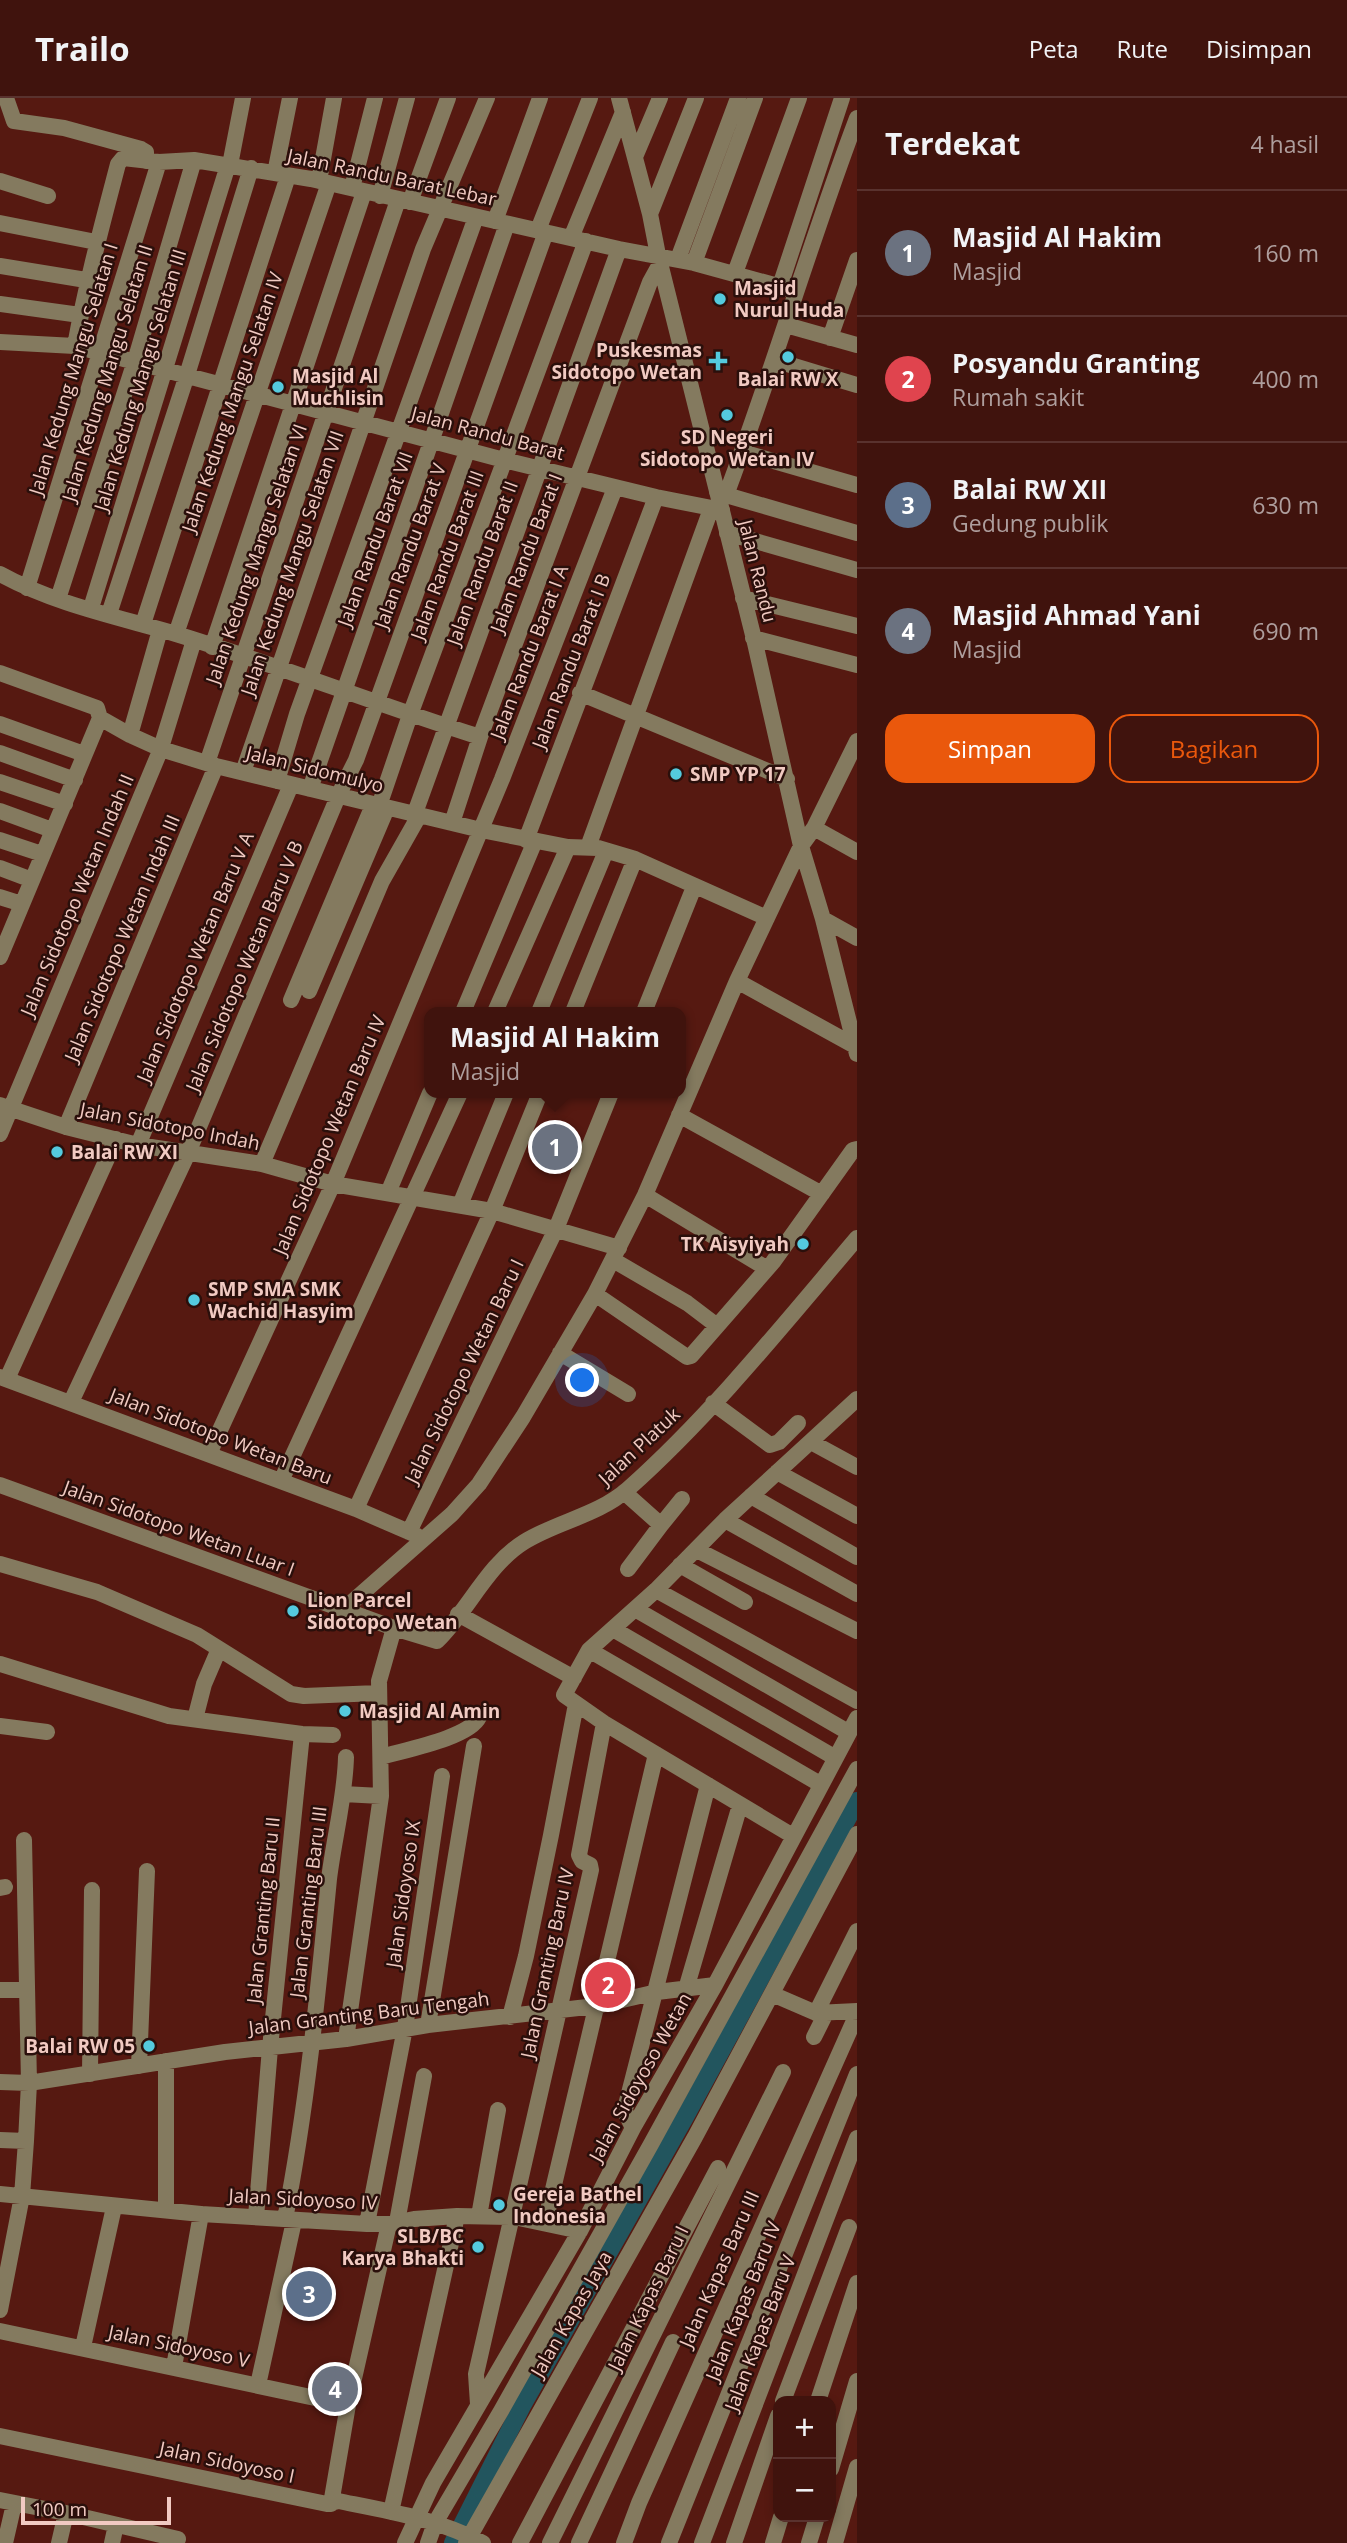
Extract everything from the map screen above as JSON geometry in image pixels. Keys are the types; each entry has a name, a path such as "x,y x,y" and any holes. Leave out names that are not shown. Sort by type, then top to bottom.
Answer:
{"street":[{"path":"6,98 14,121 64,128 141,149 153,162"},
{"name":"Jalan Kedung Mangu Selatan III","path":"91,608 229,165 243,98"},
{"path":"143,624 221,383 282,174 290,98"},
{"name":"Jalan Kedung Mangu Selatan IV","path":"130,736 257,393 324,182 334,98"},
{"path":"365,192 375,98"},
{"path":"212,647 365,192 407,98"},
{"name":"Jalan Kedung Mangu Selatan VI","path":"212,764 244,657 327,412 404,201 447,98"},
{"name":"Jalan Kedung Mangu Selatan VII","path":"243,772 423,249 487,98"},
{"name":"Jalan Randu Barat VII","path":"310,789 433,440 540,98"},
{"name":"Jalan Randu Barat V","path":"339,794 356,760 377,702 590,98"},
{"path":"635,157 660,98"},
{"path":"650,214 696,98"},
{"path":"686,261 738,98"},
{"path":"686,261 755,98"},
{"path":"735,273 799,98"},
{"path":"588,847 719,501 742,452 786,325 788,289 842,98"},
{"name":"Jalan Randu","path":"621,105 753,638 801,846 850,1000 856,1050"},
{"name":"Jalan Randu Barat III","path":"380,806 410,715 504,460 621,105"},
{"path":"788,289 857,118"},
{"name":"Jalan Randu Barat Lebar","path":"96,242 118,164 124,158 153,162 194,160 324,182 660,259 686,261 788,289"},
{"name":"Jalan Kedung Mangu Selatan II","path":"58,599 135,361 194,160"},
{"name":"Jalan Kedung Mangu Selatan I","path":"27,588 101,352 153,162"},
{"path":"109,614 251,168"},
{"path":"0,181 48,197"},
{"name":"Jalan Sidotopo Wetan Baru V A","path":"138,1145 284,783 310,679 476,217"},
{"path":"0,223 96,242 86,280 75,346"},
{"name":"Jalan Randu Barat II","path":"262,1164 382,881 417,814 538,468 619,249"},
{"name":"Jalan Randu Barat I","path":"452,823 480,737 660,259"},
{"path":"830,338 857,260"},
{"path":"0,266 86,280"},
{"path":"0,304 80,315"},
{"path":"786,325 857,345"},
{"name":"Jalan Randu Barat","path":"0,342 75,346 615,488 656,497 719,501 857,533"},
{"path":"774,360 857,385"},
{"path":"742,452 857,485"},
{"name":"Jalan Randu Barat I A","path":"481,830 615,488"},
{"name":"Jalan Randu Barat I B","path":"465,1007 531,841 580,693 656,497"},
{"path":"727,533 857,570"},
{"path":"0,574 27,588 58,599 194,640 480,737"},
{"path":"743,598 857,626"},
{"path":"753,638 857,666"},
{"name":"Jalan Sidotopo Wetan Indah II","path":"0,1135 5,1107 161,749 194,640"},
{"name":"Jalan Sidomulyo","path":"0,673 97,708 100,718 130,736 161,749 284,783 481,830 568,847 588,847 635,859 767,918"},
{"path":"580,693 787,779"},
{"path":"0,957 100,718"},
{"path":"0,724 84,754"},
{"path":"343,1609 425,1539 479,1484 523,1417 616,1254 645,1195 737,981 801,846 852,767 857,741"},
{"path":"0,752 75,780"},
{"name":"Jalan Sidotopo Wetan Indah III","path":"66,1127 212,764"},
{"path":"0,782 65,804"},
{"name":"Jalan Sidotopo Wetan Baru V B","path":"71,1402 188,1153 339,794"},
{"path":"309,991 380,806"},
{"path":"290,1000 380,806"},
{"path":"0,811 52,830"},
{"path":"814,828 857,852"},
{"name":"Jalan Sidotopo Wetan Baru IV","path":"209,1454 333,1184 481,830"},
{"path":"0,840 42,854"},
{"path":"497,1007 568,847"},
{"path":"541,1007 606,851"},
{"path":"575,1007 635,859"},
{"path":"0,868 32,880"},
{"path":"646,1007 694,887"},
{"path":"0,897 22,904"},
{"path":"823,919 857,938"},
{"path":"737,981 856,1050"},
{"path":"388,1193 428,1098"},
{"path":"281,1481 458,1098"},
{"path":"460,1205 504,1098"},
{"path":"356,1508 492,1211 538,1098"},
{"name":"Jalan Sidotopo Wetan Baru I","path":"409,1532 556,1229 609,1098"},
{"name":"Jalan Sidotopo Indah","path":"5,1107 66,1127 138,1145 262,1164 333,1184 492,1211 556,1229 616,1254 716,1325"},
{"path":"679,1115 822,1194"},
{"path":"4,1378 116,1139"},
{"path":"595,1294 687,1357 691,1356 774,1262 853,1150 857,1149"},
{"path":"645,1195 766,1268"},
{"name":"Jalan Platuk","path":"343,1609 437,1641 506,1555 525,1542 606,1506 624,1492 713,1403 857,1238"},
{"path":"560,1353 628,1394"},
{"name":"Jalan Sidotopo Wetan Baru","path":"4,1378 356,1508 425,1539"},
{"path":"510,2017 526,1956 551,1835 574,1678 589,1650 857,1399"},
{"path":"713,1403 770,1445 779,1442 798,1423"},
{"path":"811,1442 857,1467"},
{"path":"777,1472 857,1516"},
{"name":"Jalan Sidotopo Wetan Luar I","path":"0,1485 343,1609"},
{"path":"624,1492 661,1525"},
{"path":"751,1496 857,1557"},
{"path":"628,1569 682,1499"},
{"path":"725,1520 857,1594"},
{"path":"697,1550 857,1631"},
{"path":"0,1564 97,1592 197,1635 297,1696 378,1693"},
{"path":"680,1565 745,1602"},
{"path":"656,1590 857,1701"},
{"path":"635,1609 853,1725"},
{"path":"458,1614 574,1678"},
{"path":"346,2039 381,1796 378,1693 394,1628"},
{"path":"613,1629 834,1757"},
{"path":"195,1719 204,1684 219,1649"},
{"path":"589,1650 820,1784"},
{"path":"0,1664 169,1716 302,1734 333,1735"},
{"path":"570,1700 793,1836"},
{"path":"381,1757 450,1737 474,1725 479,1717"},
{"name":"Jalan Granting Baru IV","path":"478,2404 476,2374 514,2217 591,1870 590,1865 579,1856 604,1723"},
{"name":"Jalan Sidoyoso Wetan","path":"405,2543 415,2517 580,2231 633,2128 715,1985 853,1725"},
{"path":"0,1726 47,1732"},
{"name":"Jalan Granting Baru II","path":"256,2217 302,1734"},
{"path":"428,2025 474,1746"},
{"path":"545,2223 656,1754"},
{"name":"Jalan Granting Baru III","path":"258,2385 290,2220 346,1757"},
{"path":"428,2543 857,1769"},
{"name":"Jalan Sidoyoso IX","path":"367,2224 405,2028 442,1776"},
{"path":"633,2128 625,2109 708,1785"},
{"path":"343,1794 381,1796"},
{"path":"686,1989 740,1805"},
{"name":"Jalan Kapas Jaya","path":"471,2539 695,2137 857,1834"},
{"path":"0,2310 5,2252 22,2196 29,2083 24,1840"},
{"path":"139,2066 147,1871"},
{"path":"90,2074 92,1890"},
{"path":"814,2037 821,2013 857,1931"},
{"name":"Jalan Granting Baru Tengah","path":"0,2082 29,2083 166,2061 346,2039 405,2028 596,2006 657,1992 715,1985"},
{"path":"0,1990 27,1990"},
{"path":"772,1994 821,2013 857,2013"},
{"name":"Jalan Kapas Baru III","path":"624,2543 639,2503 857,2013"},
{"path":"166,2061 166,2210"},
{"name":"Jalan Kapas Baru I","path":"550,2543 783,2071"},
{"name":"Jalan Kapas Baru IV","path":"669,2543 857,2074"},
{"path":"331,2504 348,2405 393,2223 424,2076"},
{"path":"479,2216 498,2110"},
{"name":"Jalan Kapas Baru V","path":"702,2543 857,2138"},
{"path":"0,2140 26,2141"},
{"path":"520,2543 718,2168"},
{"name":"Jalan Sidoyoso IV","path":"0,2194 114,2207 367,2224 457,2216 514,2217 580,2231"},
{"path":"83,2347 114,2207"},
{"path":"174,2367 201,2214"},
{"path":"391,2512 457,2216"},
{"path":"785,2396 849,2227"},
{"path":"820,2396 857,2283"},
{"name":"Jalan Sidoyoso V","path":"0,2331 348,2405"},
{"path":"579,2543 673,2342"},
{"path":"834,2459 857,2381"},
{"path":"734,2543 773,2430"},
{"name":"Jalan Sidoyoso I","path":"0,2436 331,2504 338,2501 415,2517 440,2524 471,2539"},
{"path":"835,2543 857,2467"},
{"path":"5,2543 7,2502 116,2525 141,2536 178,2539"},
{"path":"59,2543 66,2513"},
{"path":"773,2543 779,2522"},
{"path":"809,2543 815,2522"},
{"path":"112,2543 116,2525"}],"waterway":[{"path":"453,2543 523,2404 685,2117 857,1801"}],"place":[{"name":"Masjid Nurul Huda","path":"720,299"},
{"name":"Balai RW X","path":"788,357"},
{"name":"Puskesmas Sidotopo Wetan","path":"718,361"},
{"name":"Masjid Al Muchlisin","path":"278,387"},
{"name":"SD Negeri Sidotopo Wetan IV","path":"727,415"},
{"name":"SMP YP 17","path":"676,774"},
{"name":"Masjid Al Hakim","path":"555,1147"},
{"name":"Balai RW XI","path":"57,1152"},
{"name":"TK Aisyiyah","path":"803,1244"},
{"name":"SMP SMA SMK Wachid Hasyim","path":"194,1300"},
{"name":"Lion Parcel Sidotopo Wetan","path":"293,1611"},
{"name":"Masjid Al Amin","path":"345,1711"},
{"name":"Posyandu Granting","path":"608,1985"},
{"name":"Balai RW 05","path":"149,2046"},
{"name":"Gereja Bathel Indonesia","path":"499,2205"},
{"name":"SLB/BC Karya Bhakti","path":"478,2247"},
{"name":"Balai RW XII","path":"309,2294"},
{"name":"Masjid Ahmad Yani","path":"335,2389"}]}
